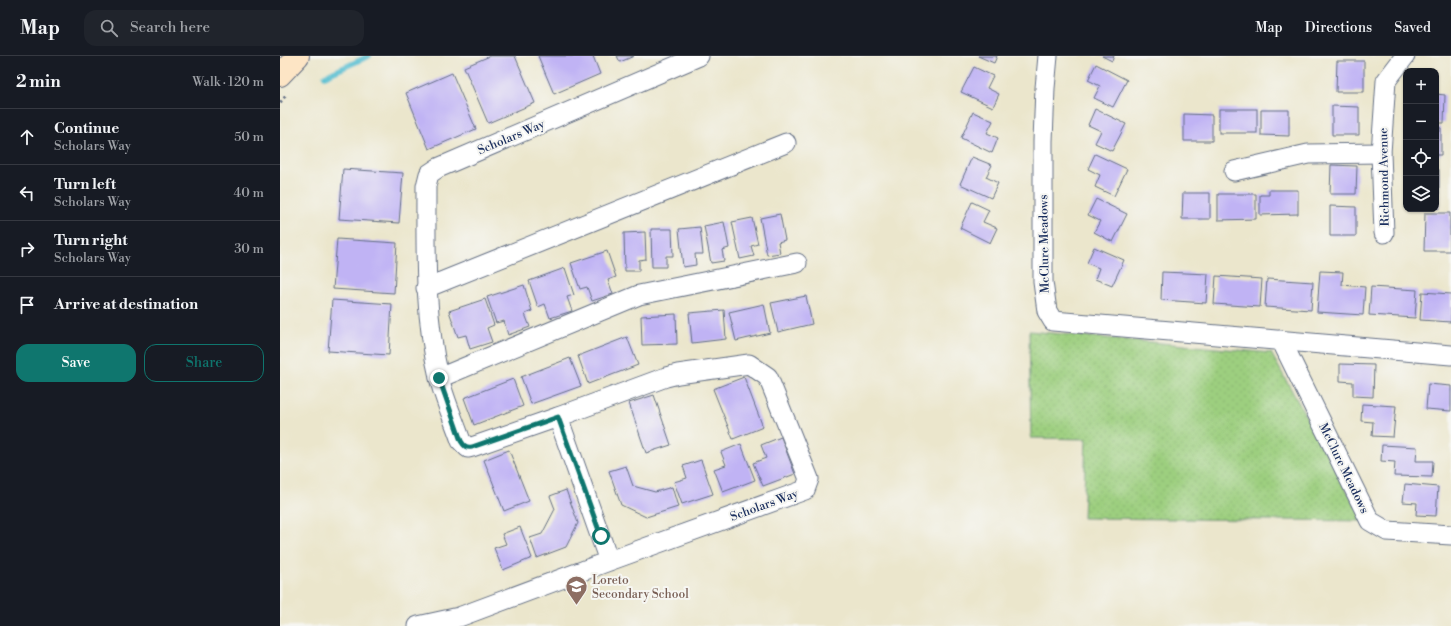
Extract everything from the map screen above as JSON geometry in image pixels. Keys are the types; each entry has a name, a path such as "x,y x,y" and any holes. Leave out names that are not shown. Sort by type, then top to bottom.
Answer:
{"main road":[{"path":"280,75 298,56"}],"street":[{"name":"Scholars Way","path":"609,561 805,490 809,479 768,377 749,364 678,374 468,448 461,441 439,378 429,319 426,288 426,186 429,174 438,168 699,56"},
{"name":"McClure Meadows","path":"1048,56 1043,140 1043,282 1046,312 1053,321 1451,355"},
{"name":"Richmond Avenue","path":"1384,233 1381,153 1386,81 1405,56"},
{"path":"426,288 786,143"},
{"path":"1234,171 1308,154 1381,153"},
{"path":"439,378 639,295 797,263"},
{"name":"McClure Meadows","path":"1281,340 1370,521 1387,531 1451,535"},
{"path":"418,626 459,617 609,561 558,417"}],"green space":[{"path":"1029,331 1271,353 1364,521 1083,518 1086,439 1031,438"}],"building":[{"path":"490,56 515,56 535,103 488,123 464,67"},
{"path":"538,56 593,56 600,74 554,94"},
{"path":"617,56 634,56 620,62"},
{"path":"978,56 997,56 994,63"},
{"path":"1102,56 1114,56 1112,61"},
{"path":"1337,61 1364,61 1364,92 1336,92"},
{"path":"1096,64 1127,80 1113,107 1094,98 1100,86 1088,80"},
{"path":"974,67 993,76 987,88 999,94 993,107 961,92"},
{"path":"452,73 476,129 429,149 406,93"},
{"path":"1439,94 1445,95 1444,123 1439,123"},
{"path":"1332,106 1359,107 1359,135 1332,135"},
{"path":"1095,109 1126,124 1112,151 1095,143 1101,131 1088,125"},
{"path":"1219,109 1257,109 1257,133 1219,133"},
{"path":"1261,110 1289,110 1289,136 1261,135"},
{"path":"973,112 993,121 987,133 998,138 992,153 961,138"},
{"path":"1184,114 1212,115 1212,141 1184,141"},
{"path":"1439,128 1441,128 1441,155 1439,155"},
{"path":"1095,154 1127,169 1114,196 1095,187 1100,175 1088,169"},
{"path":"972,157 992,165 986,177 998,183 991,198 960,184"},
{"path":"1331,165 1357,166 1356,194 1330,194"},
{"path":"343,169 403,173 399,223 339,219"},
{"path":"1269,190 1298,190 1298,214 1260,215 1260,195 1269,195"},
{"path":"1183,193 1210,193 1210,219 1182,219"},
{"path":"1218,194 1256,194 1256,219 1218,220"},
{"path":"1096,199 1127,214 1113,242 1094,232 1100,221 1088,215"},
{"path":"972,202 989,210 983,222 997,228 990,243 960,228"},
{"path":"1330,206 1356,207 1356,236 1330,236"},
{"path":"1425,213 1450,213 1450,251 1424,251"},
{"path":"780,214 785,240 778,242 780,253 767,255 760,218"},
{"path":"752,218 758,244 751,246 754,256 740,259 732,222"},
{"path":"724,222 729,248 722,250 724,261 711,263 704,226"},
{"path":"700,227 703,254 695,254 696,265 683,267 679,229"},
{"path":"651,229 672,229 673,256 666,256 666,267 652,267"},
{"path":"645,232 646,259 639,260 639,271 625,271 624,233"},
{"path":"337,239 397,243 394,293 333,289"},
{"path":"1094,247 1124,260 1112,286 1095,279 1099,268 1087,263"},
{"path":"607,251 616,277 608,280 613,294 592,301 587,287 580,289 571,263"},
{"path":"565,268 574,295 567,297 572,311 550,318 545,304 538,307 529,281"},
{"path":"1320,271 1343,272 1342,285 1365,287 1363,315 1317,312"},
{"path":"1162,272 1208,274 1206,303 1161,300"},
{"path":"1216,276 1262,279 1260,307 1214,304"},
{"path":"1267,279 1313,282 1311,310 1265,307"},
{"path":"524,285 532,311 525,314 530,327 508,335 504,321 496,323 487,297"},
{"path":"1371,287 1417,290 1415,318 1369,315"},
{"path":"1422,292 1451,294 1451,322 1420,320"},
{"path":"806,296 812,324 778,332 771,303"},
{"path":"485,299 494,325 487,328 492,342 470,349 466,335 458,337 449,311"},
{"path":"332,300 392,304 389,355 328,351"},
{"path":"764,304 770,333 736,341 729,312"},
{"path":"724,310 726,339 692,343 689,313"},
{"path":"676,314 677,344 642,345 641,316"},
{"path":"627,337 638,365 588,384 578,356"},
{"path":"570,358 581,386 531,404 521,377"},
{"path":"1340,364 1374,365 1373,397 1353,396 1353,382 1340,381"},
{"path":"744,377 763,427 733,439 713,389"},
{"path":"513,379 523,406 474,425 464,398"},
{"path":"1428,384 1451,386 1451,411 1426,409"},
{"path":"654,395 671,445 646,453 629,403"},
{"path":"1362,404 1396,406 1393,437 1372,436 1373,422 1361,421"},
{"path":"781,437 795,474 763,486 753,463 766,458 761,445"},
{"path":"741,444 755,480 723,492 714,469 726,465 721,452"},
{"path":"1382,445 1417,447 1416,461 1433,461 1432,477 1394,476 1395,462 1381,461"},
{"path":"509,450 529,501 504,511 484,460"},
{"path":"701,460 713,494 682,504 674,482 687,478 683,466"},
{"path":"626,466 633,486 655,492 672,487 678,507 646,517 621,505 609,471"},
{"path":"1405,484 1438,487 1436,516 1416,515 1417,503 1403,502"},
{"path":"566,490 578,523 566,547 537,558 530,538 542,534 555,509 550,496"},
{"path":"520,527 532,558 503,570 494,548 506,544 502,534"}],"waterway":[{"path":"325,76 369,56"}],"place":[{"name":"Loreto Secondary School","path":"577,606"}],"route":[{"path":"439,378 461,441 468,448 558,417 601,536"}]}
